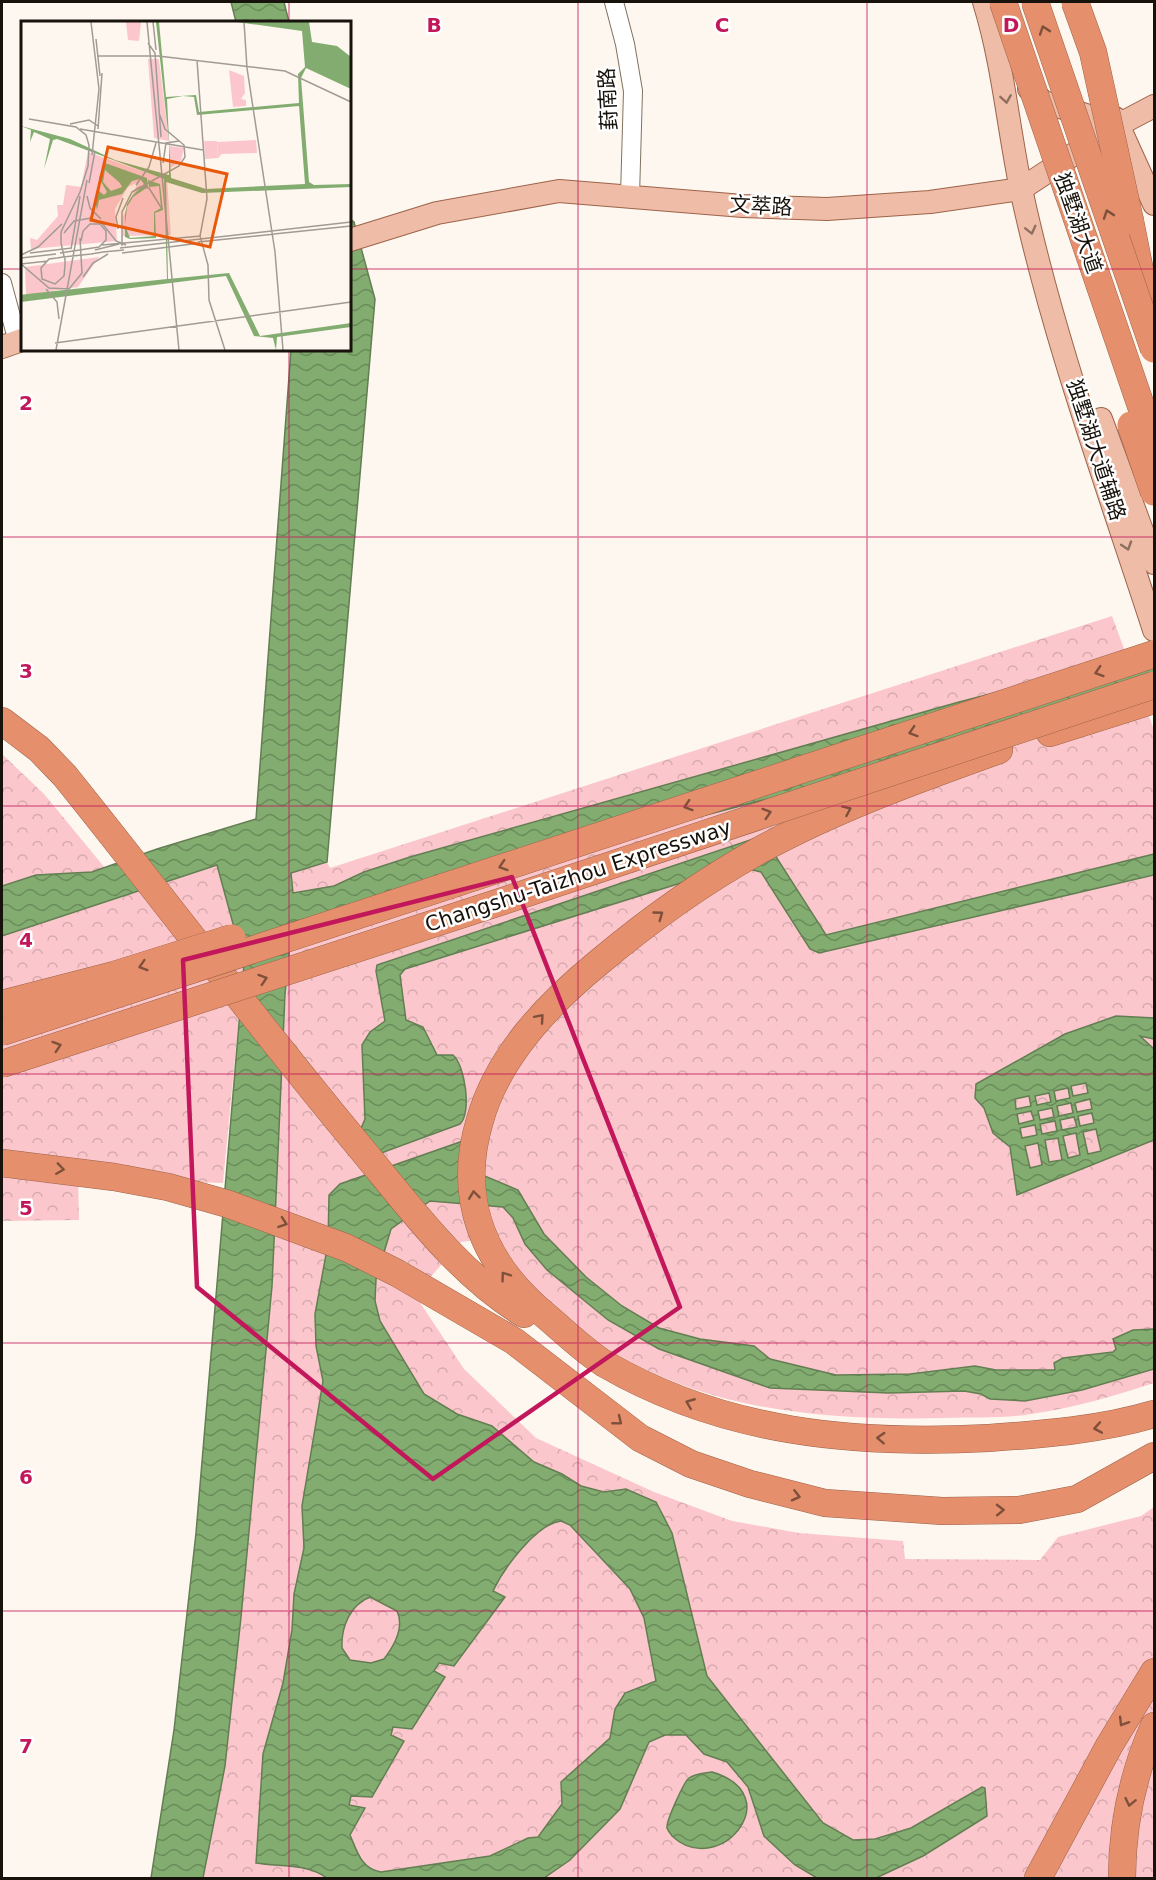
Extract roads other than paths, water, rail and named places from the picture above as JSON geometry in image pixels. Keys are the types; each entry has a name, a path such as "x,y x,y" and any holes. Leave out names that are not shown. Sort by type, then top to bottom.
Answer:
{"highway":[{"name":"独墅湖大道","path":"1003,2 1155,444"},
{"name":"独墅湖大道","path":"1035,2 1155,348"},
{"path":"1076,2 1093,52 1155,348"},
{"path":"1038,104 1090,306 1155,492"},
{"name":"Changshu-Taizhou Expressway","path":"2,1032 1155,654"},
{"name":"Changshu-Taizhou Expressway","path":"2,1064 1155,685"},
{"path":"602,1362 514,1288 489,1251 476,1208 472,1173 475,1141 486,1103 503,1070 530,1030 573,984 681,899 788,836 924,777 1155,700"},
{"path":"2,721 39,749 65,776 445,1257 462,1284 535,1341 586,1395"},
{"path":"2,736 30,759 57,787 309,1106 445,1257 467,1270 506,1303 602,1362 650,1387 727,1417 810,1434 963,1439 1100,1428 1155,1414"},
{"path":"2,1004 114,975 252,932 463,879"},
{"path":"2,1163 114,1176 168,1187 228,1204 347,1248 432,1293 514,1341 640,1438 691,1464 750,1484 825,1503 942,1511 1019,1510 1077,1499 1155,1456"},
{"path":"1038,1878 1109,1746 1155,1672"},
{"path":"1122,1878 1130,1801 1142,1758 1155,1726"}],"main road":[{"name":"独墅湖大道辅路","path":"984,2 997,47 1021,189 1041,270 1064,349 1155,630"},
{"path":"1061,2 1155,204"},
{"path":"997,47 1018,79 1044,102 1118,125"},
{"name":"文萃路","path":"357,238 436,213 535,194 579,192 743,206 827,209 930,202 1021,189 1118,125 1155,106"},
{"name":"独墅湖大道辅路","path":"1041,270 1073,343 1155,563"}],"street":[{"name":"葑南路","path":"614,2 625,44 633,91 630,196"},
{"path":"2,283 14,343"}],"water":[{"path":"231,2 284,2 289,21 236,21"},
{"path":"351,220 354,222 375,299 327,862 291,873 293,893 334,886 364,872 410,857 959,702 1154,652 1154,699 292,922 285,995 272,1286 225,1766 203,1878 151,1878 174,1730 196,1533 244,964 217,865 2,936 2,886 36,875 92,872 157,849 256,819 291,351 351,351"},
{"path":"759,837 766,841 826,935 1154,854 1154,875 819,953 810,949 761,872 741,867 729,868 405,969 400,975 406,1020 423,1027 437,1055 453,1055 457,1060 466,1089 464,1118 460,1124 365,1159 353,1147 365,1119 362,1045 370,1032 385,1021 376,971 377,965"},
{"path":"1116,1016 1154,1018 1154,1039 1140,1036 1154,1049 1154,1140 1017,1195 1010,1147 993,1133 984,1108 975,1098 976,1084 1065,1034","holes":["1086,1083 1088,1093 1073,1096 1071,1086","1068,1088 1070,1098 1056,1101 1054,1091","1049,1093 1051,1102 1037,1105 1035,1096","1029,1096 1031,1106 1016,1109 1015,1099","1090,1099 1092,1109 1077,1112 1075,1103","1071,1103 1073,1113 1059,1116 1057,1106","1052,1108 1054,1117 1040,1120 1038,1111","1031,1111 1034,1120 1019,1124 1017,1114","1092,1113 1094,1123 1080,1126 1078,1116","1074,1117 1077,1127 1062,1130 1060,1120","1055,1121 1057,1131 1042,1134 1040,1124","1035,1125 1037,1135 1022,1138 1020,1128","1096,1129 1101,1151 1088,1154 1083,1132","1076,1133 1080,1155 1068,1158 1063,1136","1058,1138 1062,1160 1049,1162 1045,1140","1038,1143 1042,1165 1030,1168 1025,1146"]},
{"path":"463,1141 482,1175 518,1190 544,1234 586,1277 622,1306 659,1328 700,1339 754,1346 770,1359 836,1375 910,1374 975,1366 996,1370 1055,1370 1054,1363 1063,1358 1113,1352 1116,1349 1113,1339 1133,1330 1154,1329 1154,1369 1082,1390 1025,1401 990,1399 981,1394 964,1391 889,1393 770,1388 659,1349 608,1320 547,1270 525,1244 513,1218 503,1207 430,1201 391,1229 376,1279 375,1301 380,1321 424,1394 457,1414 492,1426 534,1462 562,1474 581,1486 604,1492 626,1489 656,1502 672,1533 707,1676 823,1823 853,1840 875,1839 911,1828 982,1787 985,1788 987,1816 923,1856 876,1878 817,1878 795,1865 764,1836 748,1787 727,1762 704,1754 686,1735 665,1735 649,1742 620,1809 570,1860 544,1878 327,1878 302,1868 256,1863 263,1754 283,1683 292,1630 294,1594 304,1548 302,1506 323,1381 316,1346 315,1314 328,1244 329,1195 340,1184","holes":["561,1521 570,1525 630,1589 644,1618 656,1681 625,1693 615,1709 610,1738 561,1782 562,1804 538,1837 528,1838 490,1856 381,1872 374,1870 364,1863 350,1835 365,1808 349,1805 351,1796 372,1797 404,1741 391,1735 393,1727 412,1729 445,1677 434,1671 439,1663 454,1666 505,1597 493,1591 513,1560 531,1538 551,1524","370,1597 397,1611 399,1630 384,1659 371,1663 350,1660 342,1648 345,1625 357,1605"]},
{"path":"712,1772 735,1783 745,1798 746,1814 739,1829 726,1841 709,1848 690,1847 672,1836 667,1824 689,1778 697,1774"}]}
